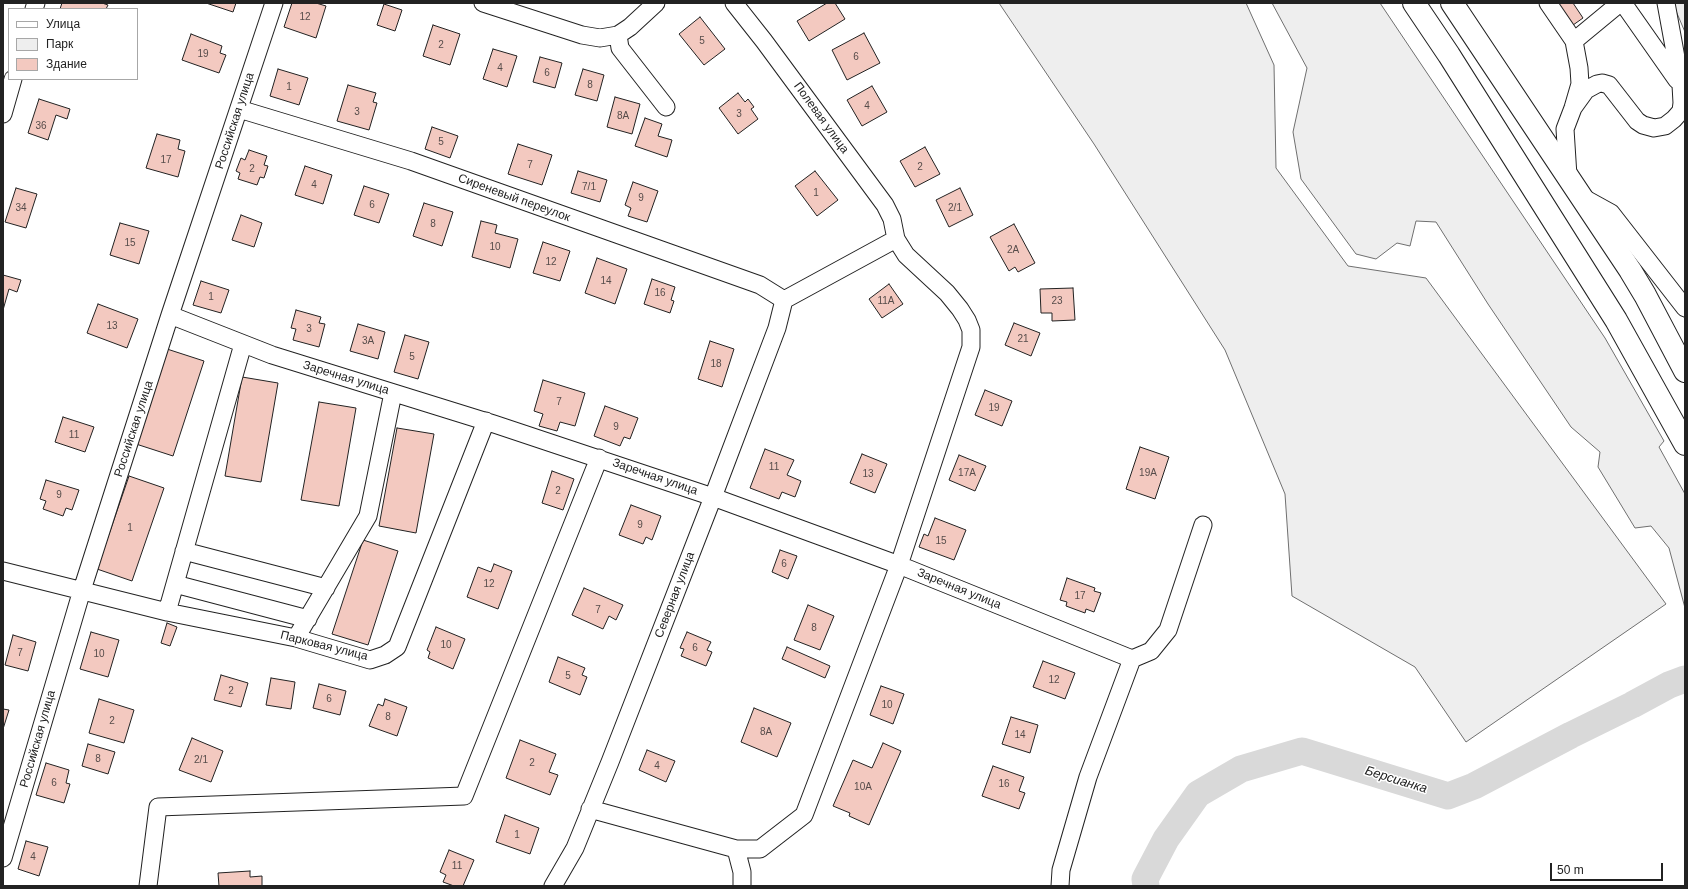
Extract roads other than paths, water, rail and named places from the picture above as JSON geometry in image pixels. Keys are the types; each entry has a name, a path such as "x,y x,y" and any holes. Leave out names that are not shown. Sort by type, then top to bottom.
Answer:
{"highway":[{"path":"1414,3 1449,55 1616,320 1662,400 1685,444"},
{"path":"1452,3 1568,176 1645,295 1685,371"}],"street":[{"name":"Российская улица","path":"3,858 82,590 170,315 274,3"},
{"path":"483,3 582,35 600,38 618,35 630,27 656,3"},
{"name":"Полевая улица","path":"734,3 764,41 885,205 892,219 896,239"},
{"path":"1548,3 1574,41 1579,68 1580,84 1565,129 1568,176"},
{"path":"1574,41 1622,3 1681,85"},
{"path":"1573,108 1581,96 1592,86 1602,83 1609,85 1637,121 1654,128 1665,126 1674,119 1681,111 1681,85 1666,3"},
{"path":"618,35 620,48 666,107"},
{"path":"3,114 13,80"},
{"name":"Сиреневый переулок","path":"239,109 411,161 760,285 784,300"},
{"path":"1581,196 1611,213 1685,308"},
{"path":"590,809 736,849 760,848 804,815 899,565 971,347 971,330 960,309 947,293 906,255 896,239 784,300"},
{"name":"Северная улица","path":"553,886 575,848 713,497 777,328 784,300"},
{"name":"Заречная улица","path":"170,315 272,355 486,421 713,497 899,565 1132,659"},
{"path":"167,612 243,344"},
{"path":"296,638 368,516 393,393"},
{"name":"Парковая улица","path":"3,571 167,612 296,638 370,660 385,655 397,647 486,421"},
{"path":"148,886 158,807 464,796 599,458"},
{"path":"1060,886 1061,870 1088,777 1132,659 1151,651 1168,630 1203,525"},
{"path":"184,551 326,588"},
{"path":"175,584 308,619"},
{"path":"736,849 742,872 742,886"}],"waterway":[{"name":"Берсианка","path":"1146,886 1145,879 1166,839 1198,794 1241,769 1302,751 1448,796 1474,786 1669,685 1685,679"}]}
